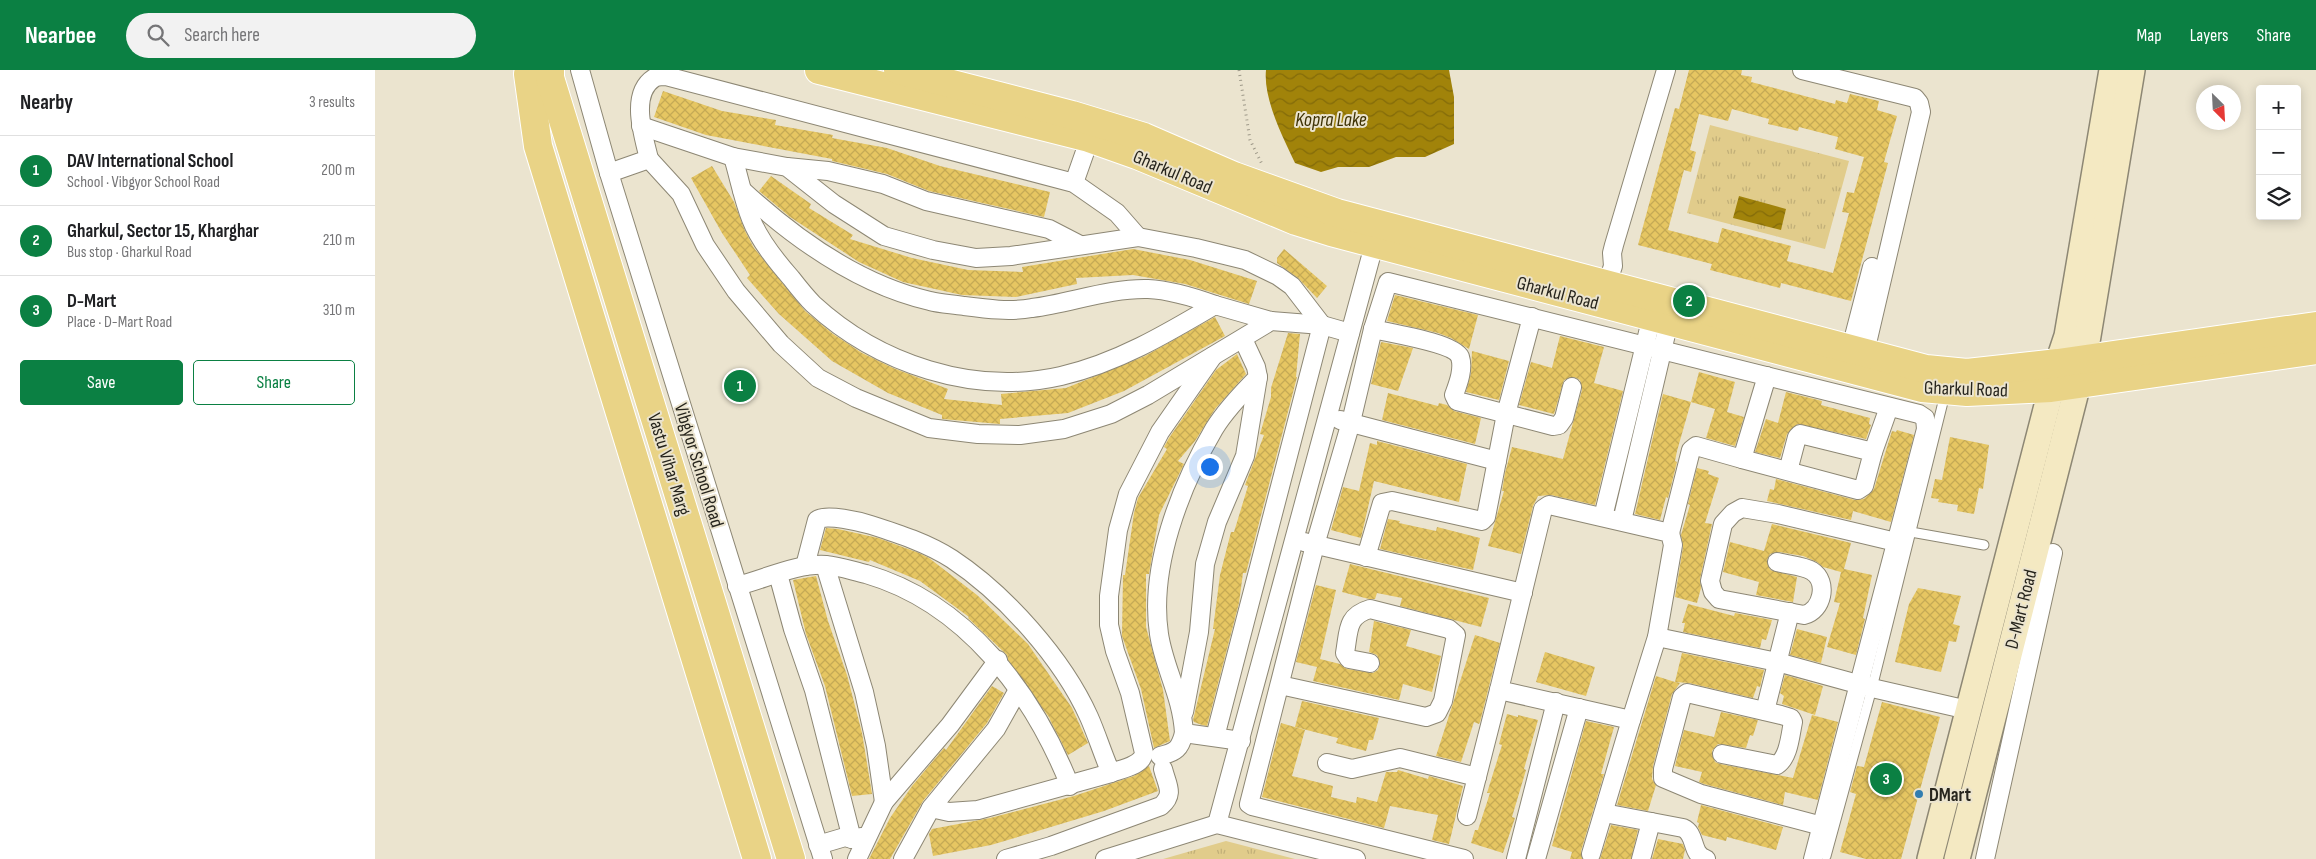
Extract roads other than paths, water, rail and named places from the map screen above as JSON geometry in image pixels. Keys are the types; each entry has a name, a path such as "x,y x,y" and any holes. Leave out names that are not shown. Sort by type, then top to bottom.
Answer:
{"main road":[{"name":"Gharkul Road","path":"819,70 1092,129 1144,137 1275,192 1328,210 1377,234"},
{"name":"Gharkul Road","path":"898,70 1092,129 1137,155 1227,194 1296,221 1377,234 1607,285 1663,310 1900,383 1946,391 2068,374 2316,350"},
{"path":"2068,374 2067,336 2112,70"},
{"path":"2068,374 2132,70"},
{"path":"536,71 538,146 757,859"},
{"name":"Vastu Vihar Marg","path":"536,71 550,78 791,859"},
{"name":"Gharkul Road","path":"1663,310 1858,350 1904,365 1948,372 2068,374 2316,326"},
{"path":"595,333 626,323"},
{"name":"D-Mart Road","path":"1930,859 1967,710 2068,374"},
{"name":"D-Mart Road","path":"1957,859 2068,374"}],"street":[{"name":"Vibgyor School Road","path":"581,70 609,173 821,852"},
{"path":"1620,246 1666,70"},
{"path":"1802,70 1915,98 1919,103 1921,112 1858,350"},
{"path":"1138,237 1117,213 1074,183 665,76 654,78 644,90 640,102 641,126 649,159 681,194 705,245 736,291 781,344 818,378 856,398 929,428 978,434 1020,435 1064,429 1111,414 1148,395 1271,321"},
{"path":"641,126 733,157 787,167 828,171 883,184 926,201 984,216 1049,228 1080,245"},
{"path":"1074,183 1092,129"},
{"path":"733,157 751,220 778,264 813,303 862,339 893,356 940,374 998,381 1025,382 1093,368 1127,354 1215,305"},
{"path":"609,173 649,159"},
{"path":"787,167 834,204 884,236 933,250 976,258 1011,256 1138,237 1245,260 1278,276 1292,286 1321,325"},
{"path":"742,190 771,217 845,267 889,287 930,301 993,310 1031,309 1116,291 1148,289 1171,292 1271,321 1321,325 1351,333"},
{"path":"1607,285 1612,254 1620,246 1636,200"},
{"path":"1217,824 1377,234"},
{"path":"1867,319 1872,267"},
{"path":"1464,859 1249,804 1315,545 1351,422 1373,329 1388,282 1923,415 1927,422 1896,542 1866,686 1822,826 1819,858"},
{"path":"1603,517 1644,345 1663,310"},
{"path":"1622,521 1662,350 1663,310"},
{"path":"1366,557 1382,503 1391,501 1483,521 1486,517 1506,414 1532,317"},
{"path":"1215,737 1321,325"},
{"path":"1373,329 1439,344 1453,350 1460,357 1461,373 1454,395 1457,401 1553,426 1559,425 1564,418 1572,387"},
{"path":"1006,859 1051,846 1161,806 1169,799 1170,794 1162,762 1181,745 1199,632 1205,564 1217,522 1245,456 1258,377 1256,367 1243,339"},
{"path":"931,808 949,812 978,810 1070,786 1138,763 1143,758 1144,753 1131,693 1115,651 1109,625 1109,596 1118,530 1128,494 1152,446 1178,403 1213,356"},
{"path":"1742,459 1767,376"},
{"path":"1183,725 1159,636 1156,609 1157,582 1165,547 1185,489 1215,428 1245,390 1258,377"},
{"path":"1591,854 1605,814 1657,636 1673,545 1670,533 1691,450 1696,446 1859,490 1864,486 1873,452 1889,407"},
{"path":"1327,417 1497,461"},
{"path":"1788,471 1797,437 1800,434 1873,452"},
{"path":"1467,816 1543,509 1549,505 1670,533"},
{"path":"1777,562 1812,571 1823,586 1819,605 1812,613 1804,615 1719,599 1713,592 1710,581 1723,524 1733,513 1742,508 1779,514 1896,542"},
{"path":"805,566 817,520 823,517 872,525 910,538 951,558 997,594 1059,663 1088,716 1111,773"},
{"path":"1294,540 1523,593"},
{"path":"1985,859 2053,553"},
{"path":"737,586 805,566 825,565 885,580 936,605 998,660 1041,724 1070,786"},
{"path":"825,565 864,692 876,746 884,802"},
{"path":"778,574 793,629 860,837 857,859"},
{"path":"1280,685 1426,718 1437,713 1443,701 1456,635 1449,629 1370,610 1359,613 1350,621 1345,653 1349,659 1370,663"},
{"path":"1765,711 1790,612"},
{"path":"1657,636 1777,662 1967,710"},
{"path":"821,852 847,844 860,837 884,802 925,751 950,725 998,660"},
{"path":"903,859 931,808 996,729 1018,690"},
{"path":"1499,690 1631,720"},
{"path":"1722,754 1777,765 1783,761 1793,722 1791,718 1765,711 1687,694 1682,697 1663,769 1663,778 1701,794 1822,826"},
{"path":"1516,859 1556,702"},
{"path":"1536,859 1579,708"},
{"path":"1183,725 1215,737 1241,741"},
{"path":"1327,763 1352,769 1400,758 1477,776"},
{"path":"1605,814 1688,830 1696,853 1705,859"},
{"path":"1641,859 1651,822"},
{"path":"1105,859 1217,824 1356,859"}],"lane":[{"path":"1819,858 1911,532 1946,391"},
{"path":"1911,532 1984,545"}],"water":[{"name":"Kopra Lake","path":"1266,70 1449,70 1454,97 1454,144 1425,157 1396,157 1369,167 1338,167 1321,172 1295,163 1271,105 1266,81"},
{"path":"1739,196 1786,209 1781,230 1733,218"}],"place":[{"name":"Gharkul, Sector 15, Kharghar","path":"1689,301"},
{"name":"DAV International School","path":"740,386"},
{"name":"D-Mart","path":"1886,779"},
{"name":"DMart","path":"1919,794"}]}
